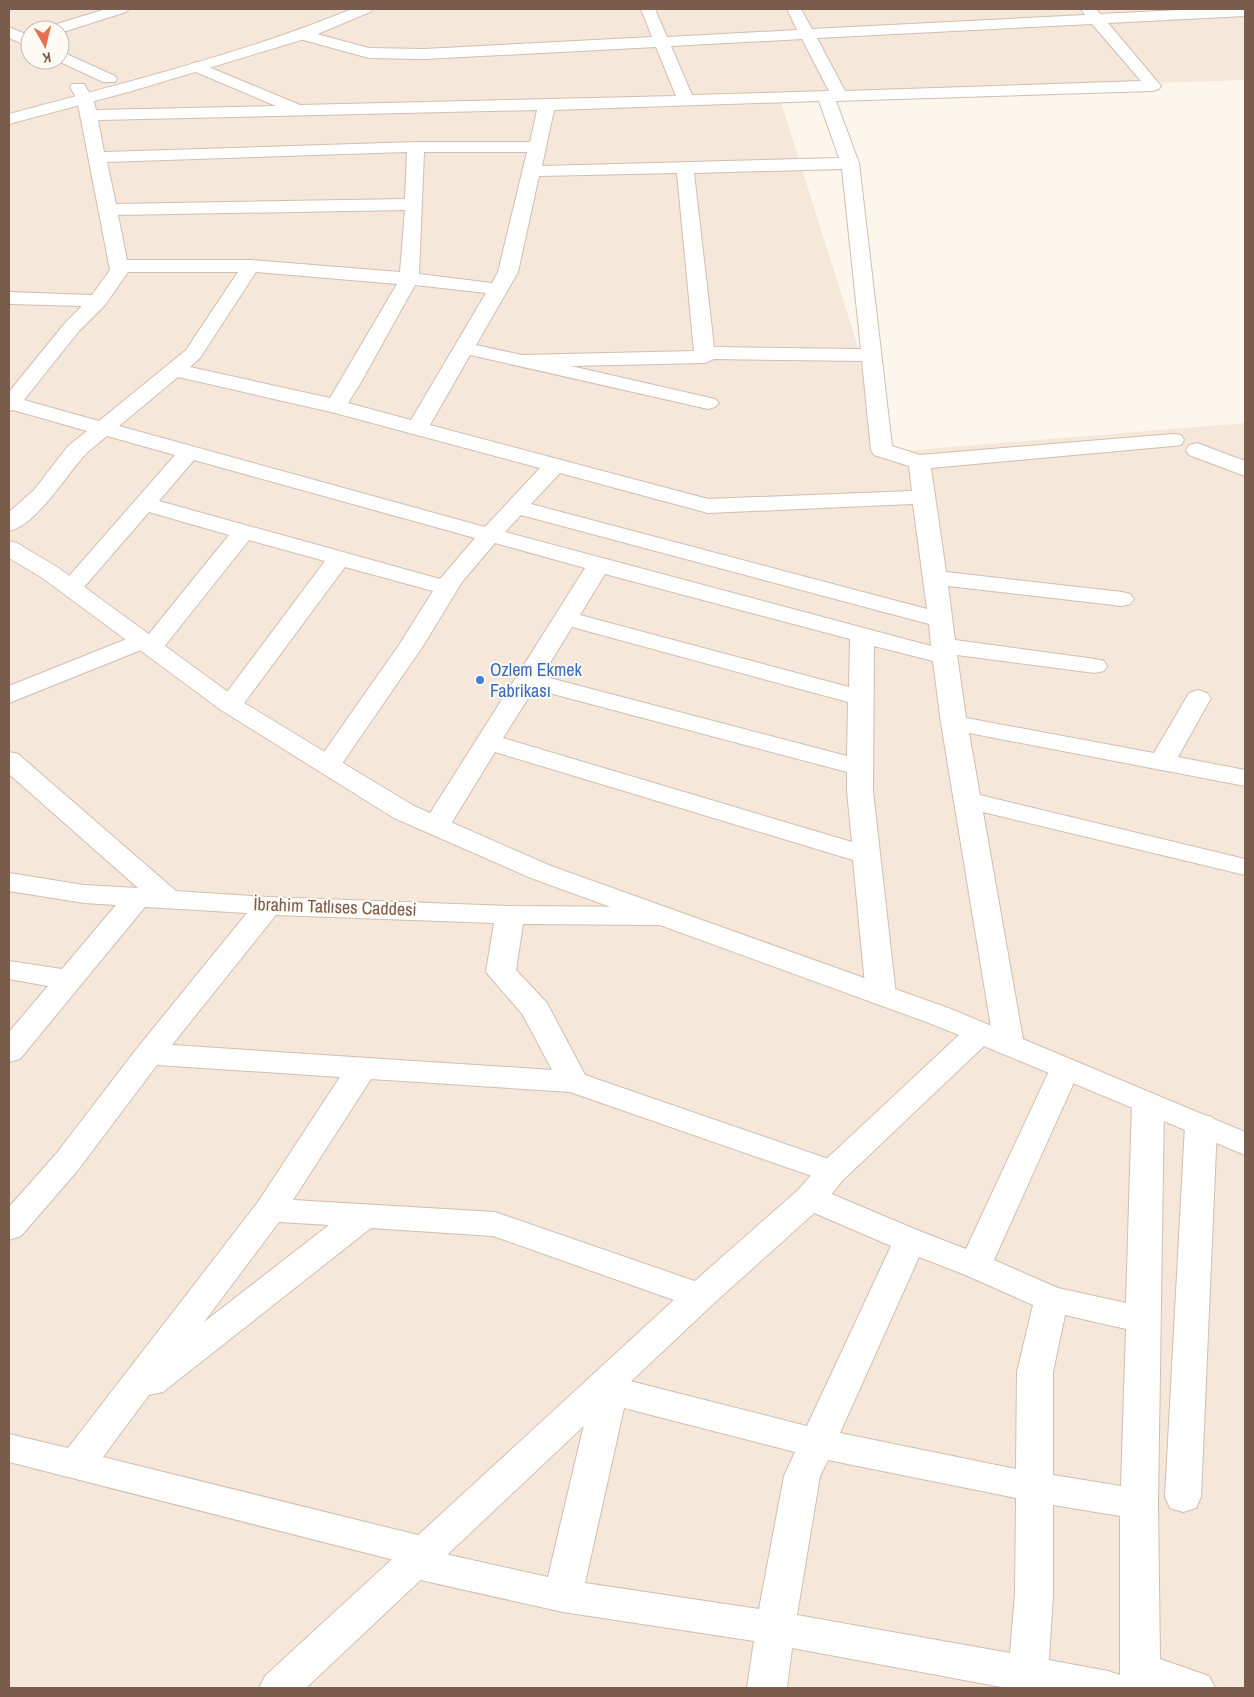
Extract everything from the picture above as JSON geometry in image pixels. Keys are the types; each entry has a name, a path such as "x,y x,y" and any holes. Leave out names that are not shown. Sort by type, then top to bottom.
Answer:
{"street":[{"path":"70,25 121,9"},
{"path":"84,100 109,79 318,16 334,9"},
{"path":"9,119 84,100 302,35 365,9"},
{"path":"648,9 686,101"},
{"path":"794,9 833,97 850,163 882,450 919,462 1173,440"},
{"path":"302,35 369,53 424,54 936,26 1092,13 1245,10"},
{"path":"1217,12 1231,25 1230,28"},
{"path":"9,106 84,100 300,110 833,97 1153,86 1092,13"},
{"path":"936,26 948,40 956,42"},
{"path":"9,32 20,38"},
{"path":"1092,37 1130,35"},
{"path":"70,61 109,79"},
{"path":"197,67 300,110"},
{"path":"84,100 120,270 98,301 72,327 9,404 862,634 945,651 1095,666"},
{"path":"418,427 508,272 547,105"},
{"path":"97,157 416,148 537,147"},
{"path":"335,406 350,384 409,279 416,148"},
{"path":"532,171 850,163"},
{"path":"520,360 705,357 685,168"},
{"path":"108,210 414,204"},
{"path":"119,266 251,266 409,279 498,289"},
{"path":"9,524 42,495 76,451 105,429 193,354 251,266"},
{"path":"9,298 98,301"},
{"path":"464,348 708,403"},
{"path":"705,352 870,355"},
{"path":"175,370 418,427 708,506 924,497"},
{"path":"1197,450 1245,469"},
{"path":"71,588 190,452"},
{"path":"919,462 954,723 967,800 994,1039"},
{"path":"328,765 411,646 447,588 491,534 556,464"},
{"path":"145,504 447,588"},
{"path":"516,507 941,620"},
{"path":"9,695 147,644 244,531"},
{"path":"9,548 49,572 230,705 404,812 541,872 881,995 994,1039 1245,1144"},
{"path":"230,705 340,558"},
{"path":"436,826 599,564"},
{"path":"935,578 1122,599"},
{"path":"565,618 861,698"},
{"path":"862,634 860,791 881,995"},
{"path":"527,680 860,767"},
{"path":"1162,762 1198,698"},
{"path":"954,723 1245,778"},
{"path":"488,742 866,855"},
{"path":"9,760 168,899"},
{"path":"967,800 1245,867"},
{"name":"İbrahim Tatlıses Caddesi","path":"9,882 84,894 139,896 268,906 510,915 662,916"},
{"path":"9,1052 139,896"},
{"path":"9,1228 67,1162 149,1054 268,906"},
{"path":"510,915 501,972 536,1010 573,1082"},
{"path":"9,970 68,980"},
{"path":"279,1688 606,1389 700,1296 810,1198 832,1172 994,1039"},
{"path":"149,1054 573,1082 832,1172"},
{"path":"76,1465 270,1210 362,1068"},
{"path":"975,1265 1065,1069"},
{"path":"1129,1682 1139,1504 1148,1104"},
{"path":"1183,1497 1201,1126"},
{"path":"810,1198 975,1265 1051,1299 1143,1320"},
{"path":"270,1210 494,1224 700,1296"},
{"path":"122,1405 364,1216"},
{"path":"767,1688 775,1628 802,1476 910,1240"},
{"path":"1027,1681 1034,1594 1035,1372 1051,1299"},
{"path":"606,1389 817,1443 1034,1487 1139,1504"},
{"path":"563,1596 606,1389"},
{"path":"9,1448 563,1596 775,1628 1027,1681 1129,1682 1196,1688"}],"shaded area":[{"path":"9,9 1245,9 1245,80 779,96 891,452 1245,423 1245,1688 9,1688"}],"place":[{"name":"Ozlem Ekmek Fabrikası","path":"480,680"}]}
